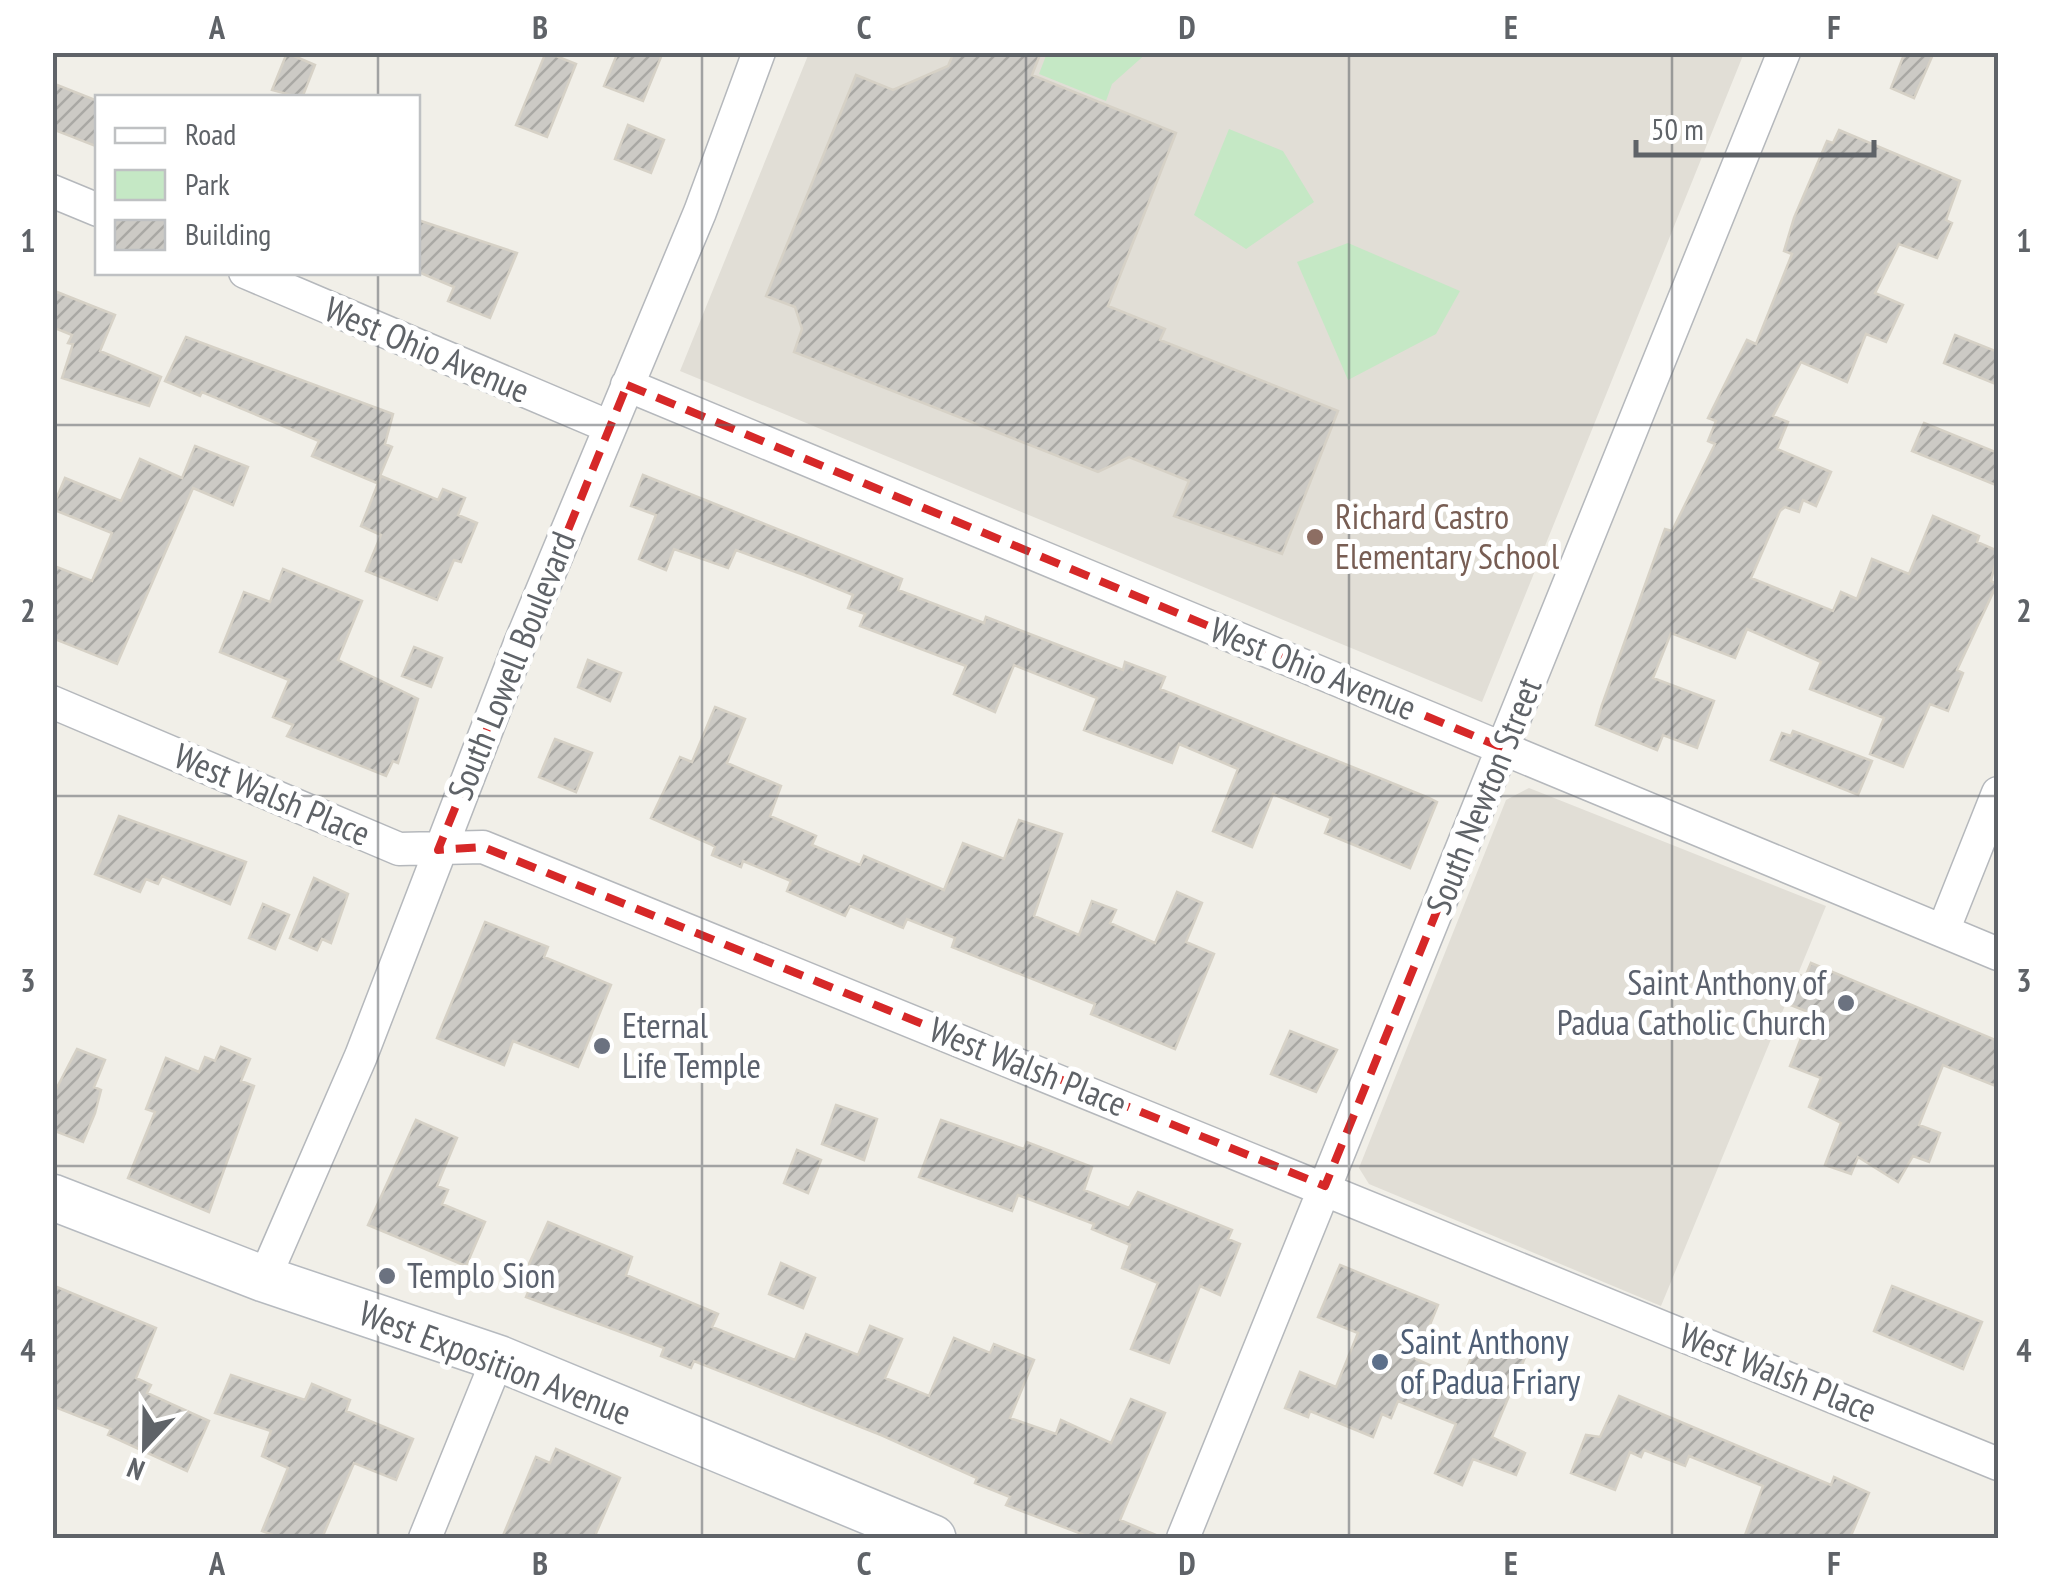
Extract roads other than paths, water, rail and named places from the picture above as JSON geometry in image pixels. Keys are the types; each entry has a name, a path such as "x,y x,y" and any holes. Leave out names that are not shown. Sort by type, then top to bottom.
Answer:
{"street":[{"name":"South Lowell Boulevard","path":"264,1280 361,1056 438,850 700,212 759,52"},
{"name":"South Newton Street","path":"1183,1538 1784,52"},
{"path":"52,191 95,209"},
{"name":"West Ohio Avenue","path":"252,275 610,427"},
{"name":"West Ohio Avenue","path":"627,385 1998,954"},
{"name":"West Walsh Place","path":"52,702 399,849 483,847 1325,1186 1998,1464"},
{"path":"1944,931 1998,793"},
{"name":"West Exposition Avenue","path":"52,1197 264,1280 498,1358 882,1529 933,1538"},
{"path":"425,1538 498,1358"}],"place":[{"name":"Richard Castro Elementary School","path":"1315,537"},
{"name":"Saint Anthony of Padua Catholic Church","path":"1846,1003"},
{"name":"Eternal Life Temple","path":"602,1046"},
{"name":"Templo Sion","path":"387,1276"},
{"name":"Saint Anthony of Padua Friary","path":"1380,1362"}]}
